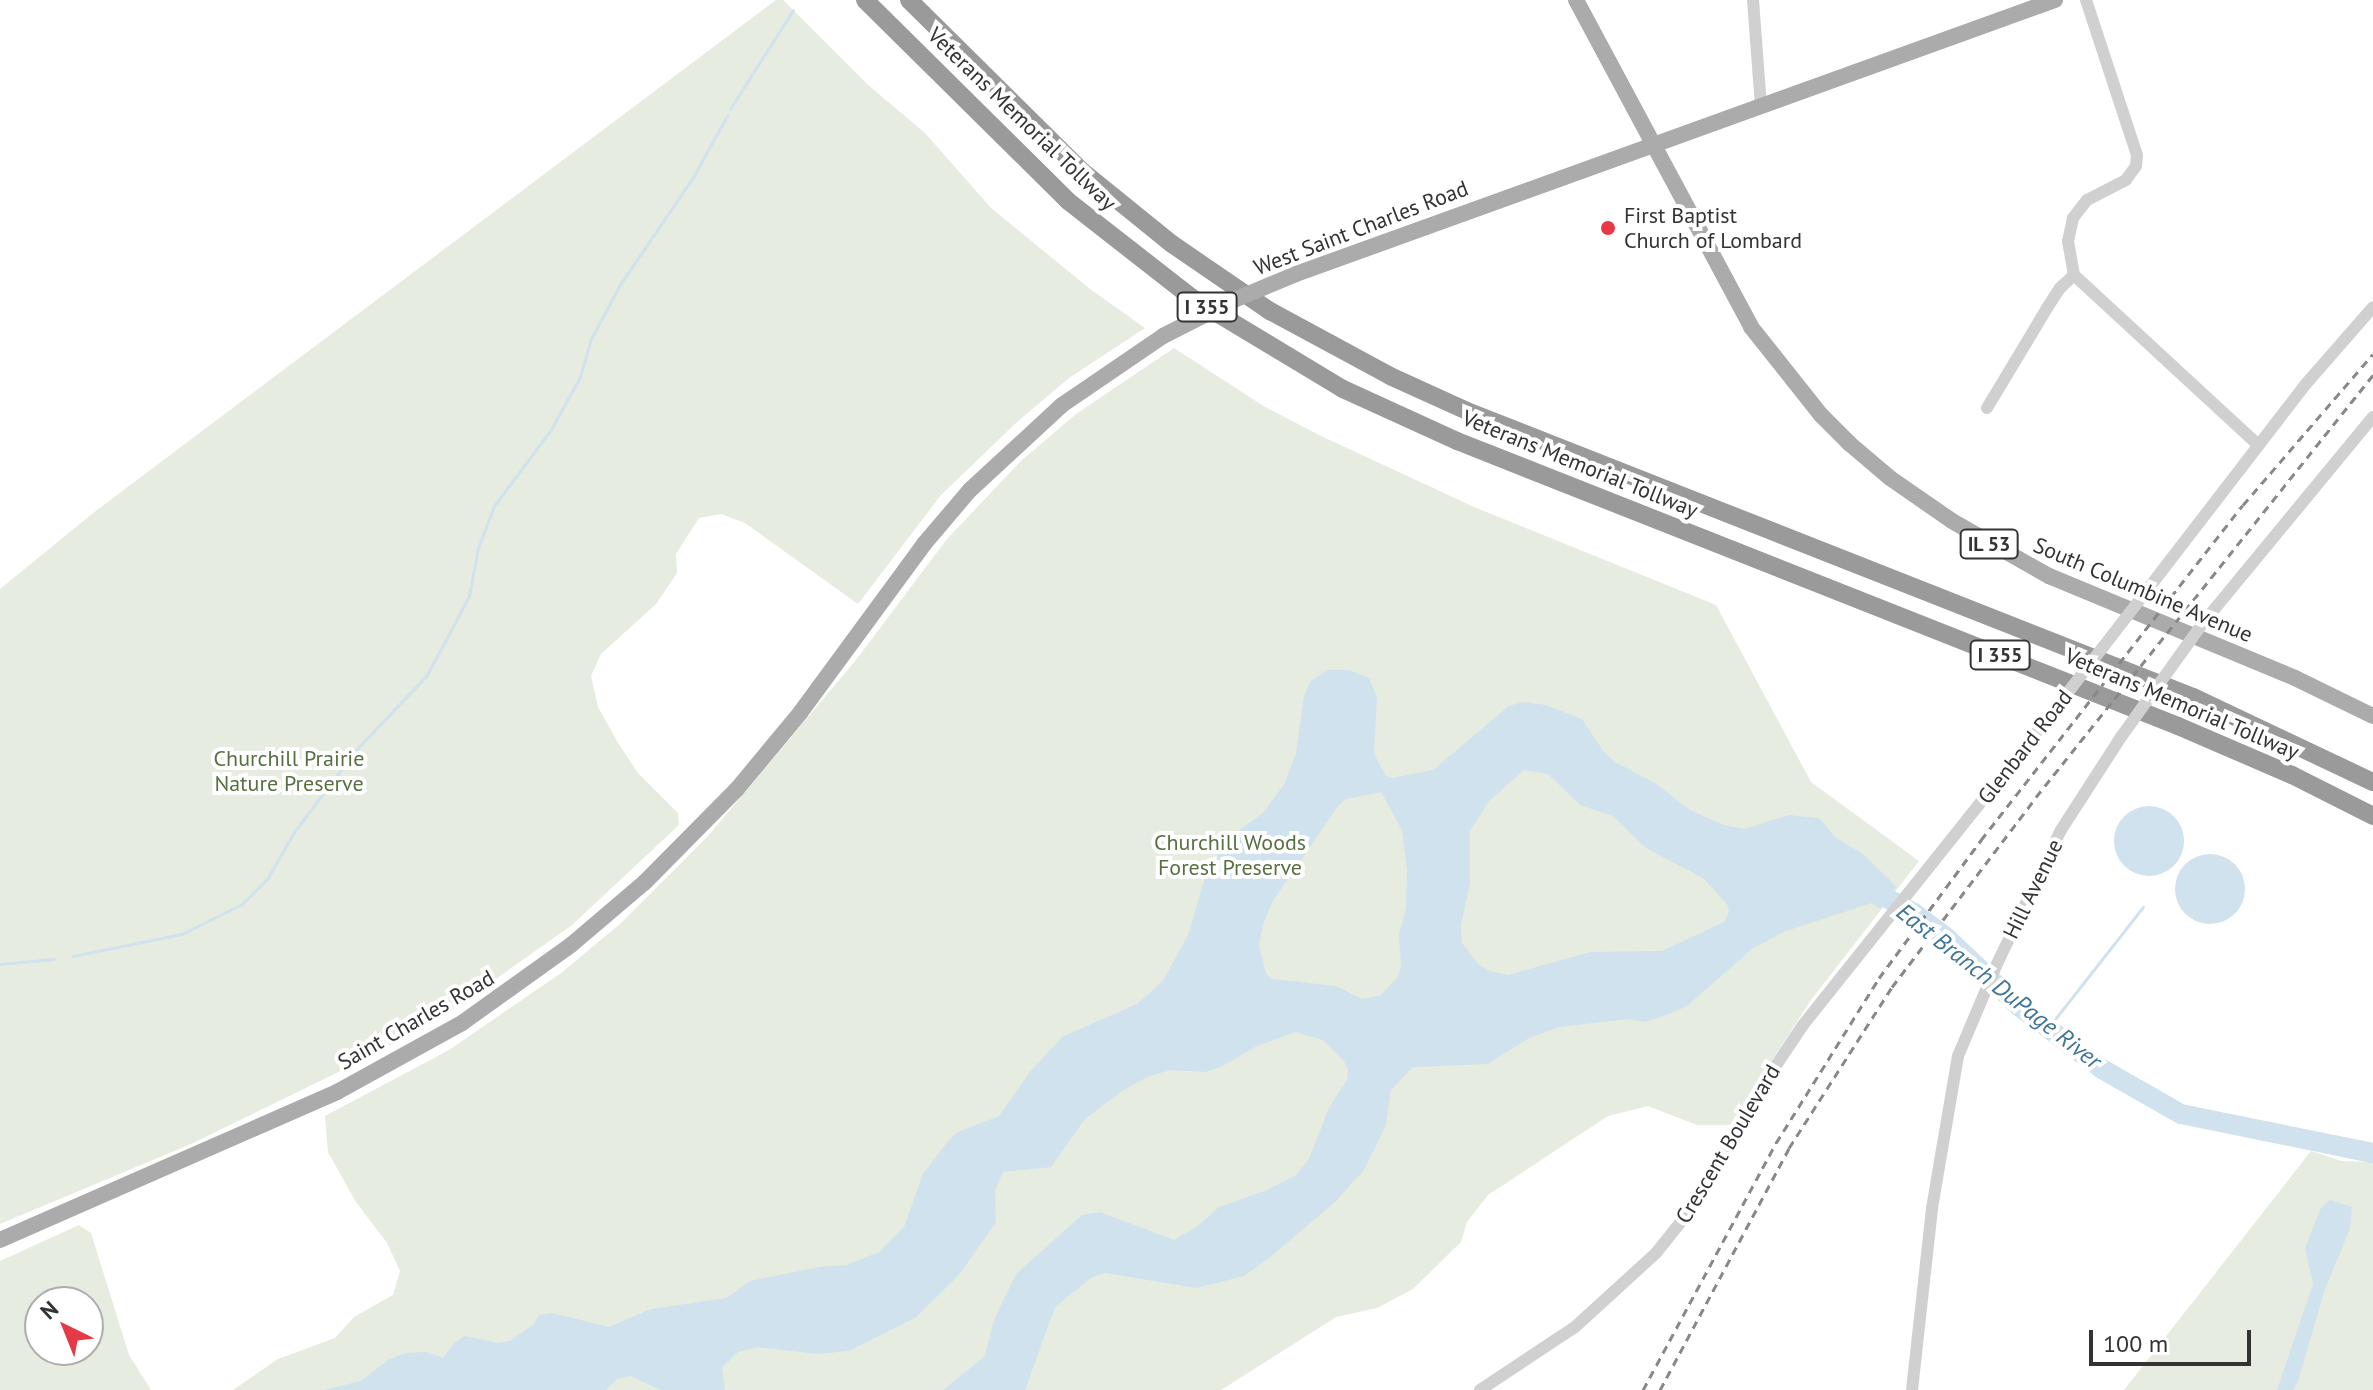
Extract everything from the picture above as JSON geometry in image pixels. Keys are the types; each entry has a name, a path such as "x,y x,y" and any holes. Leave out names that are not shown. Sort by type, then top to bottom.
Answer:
{"highway":[{"name":"Veterans Memorial Tollway","path":"865,0 1068,201 1192,298 1343,389 1457,441 2178,726 2292,775 2373,816"},
{"name":"Veterans Memorial Tollway","path":"909,0 1083,172 1172,244 1270,311 1390,376 1467,411 2193,697 2373,782"}],"main road":[{"name":"IL 53","path":"1576,0 1653,144"},
{"name":"West Saint Charles Road","path":"784,733 924,544 970,490 1062,405 1163,336 1296,274 2055,0"},
{"name":"South Columbine Avenue","path":"1653,144 1763,346 1821,415 1890,478 1975,536 2049,576 2295,678 2373,716"},
{"name":"Saint Charles Road","path":"0,1240 326,1097 462,1023 548,963 636,891 708,820 784,733"}],"street":[{"path":"1753,0 1761,107"},
{"path":"2086,0 2137,155 2136,166 2126,180 2087,200 2073,218 2068,241 2074,275 2258,445 2373,307"},
{"path":"1987,408 2060,288 2074,275"},
{"name":"Hill Avenue","path":"1910,1389 1932,1208 1956,1070 1996,966 2061,830 2121,737 2203,623 2373,417"},
{"name":"Glenbard Road","path":"1906,894 2055,709 2258,445"},
{"name":"Crescent Boulevard","path":"1480,1390 1575,1327 1656,1253 1692,1208 1784,1052 1906,894"}],"green space":[{"name":"Churchill Prairie Nature Preserve","path":"776,0 783,0 867,84 925,133 991,208 1090,289 1145,328 1069,378 1017,422 941,495 858,604 745,523 721,514 699,518 676,554 677,573 656,604 601,654 591,676 598,707 618,743 638,773 678,813 679,825 572,925 452,1010 371,1056 191,1144 0,1224 0,589 97,510"},
{"name":"Churchill Woods Forest Preserve","path":"1174,348 1265,407 1319,435 1474,507 1716,605 1811,782 1919,861 1811,1000 1730,1125 1697,1125 1648,1106 1608,1116 1488,1195 1467,1222 1461,1242 1413,1289 1377,1308 1336,1317 1221,1390 233,1390 278,1359 335,1338 354,1317 393,1295 400,1271 387,1243 356,1202 328,1152 325,1116 449,1050 561,973 620,924 708,836 856,660 947,539 1021,461 1076,414"},
{"path":"2311,1151 2342,1161 2373,1162 2373,1390 2124,1390"},
{"path":"79,1225 91,1233 129,1355 151,1390 0,1390 0,1261"}],"water":[{"path":"1328,670 1349,670 1369,678 1377,698 1374,754 1386,776 1392,778 1433,770 1509,706 1523,702 1546,705 1582,719 1604,752 1615,762 1655,783 1690,810 1724,825 1744,829 1789,815 1819,818 1835,837 1863,854 1897,887 1880,909 1872,903 1783,932 1752,949 1687,1006 1669,1014 1645,1022 1627,1019 1559,1027 1529,1038 1488,1064 1413,1067 1391,1090 1386,1125 1364,1170 1335,1202 1268,1259 1244,1276 1196,1288 1105,1273 1091,1278 1055,1307 1025,1390 943,1390 985,1356 994,1320 1016,1274 1082,1215 1100,1212 1174,1240 1199,1225 1219,1207 1265,1191 1296,1175 1309,1159 1329,1108 1347,1080 1348,1069 1344,1061 1323,1040 1295,1032 1257,1046 1221,1067 1205,1072 1171,1070 1149,1076 1122,1091 1085,1119 1051,1167 1003,1172 995,1191 996,1222 959,1275 915,1318 849,1351 817,1354 758,1347 738,1352 722,1368 725,1390 661,1390 630,1376 617,1379 606,1390 323,1390 361,1381 388,1360 405,1353 426,1352 443,1358 454,1343 465,1336 498,1343 510,1341 534,1324 539,1315 552,1313 609,1327 651,1309 727,1298 750,1281 820,1267 847,1265 879,1252 904,1227 923,1174 948,1141 958,1132 999,1116 1030,1072 1062,1037 1137,1004 1163,981 1188,935 1208,868 1230,837 1264,812 1285,783 1296,753 1304,696 1310,682","holes":["1524,770 1548,774 1580,805 1613,816 1646,848 1703,878 1727,904 1729,911 1724,922 1662,951 1590,952 1508,975 1490,971 1478,964 1462,943 1461,925 1470,883 1470,831 1489,801","1381,792 1402,830 1407,871 1406,908 1399,935 1401,966 1397,978 1381,995 1362,999 1336,986 1272,979 1266,974 1259,946 1263,924 1274,899 1339,805 1346,799"]},
{"path":"2156,806 2178,821 2184,841 2182,855 2174,866 2163,874 2142,876 2124,866 2116,855 2114,834 2124,816 2135,808"},
{"path":"2210,854 2235,864 2245,889 2235,914 2210,924 2185,914 2175,889 2185,864"},
{"path":"2330,1200 2352,1207 2350,1229 2325,1289 2298,1381 2293,1390 2277,1390 2313,1284 2305,1248 2321,1208"}],"waterway":[{"path":"730,109 793,10"},
{"path":"73,956 182,934 242,904 267,879 294,832 357,749 427,675 469,596 478,548 494,506 550,431 580,377 590,341 619,286 693,177 727,116"},
{"name":"East Branch DuPage River","path":"1865,886 1914,913 1947,938 2020,1007 2102,1069 2181,1114 2373,1153"},
{"path":"2048,1028 2143,907"},
{"path":"0,964 54,959"}],"railway":[{"path":"1643,1390 1776,1143 1879,978 1981,840 2243,505 2373,354"},
{"path":"1660,1390 1789,1148 1892,987 2036,797 2373,375"}],"place":[{"name":"First Baptist Church of Lombard","path":"1608,228"}]}
